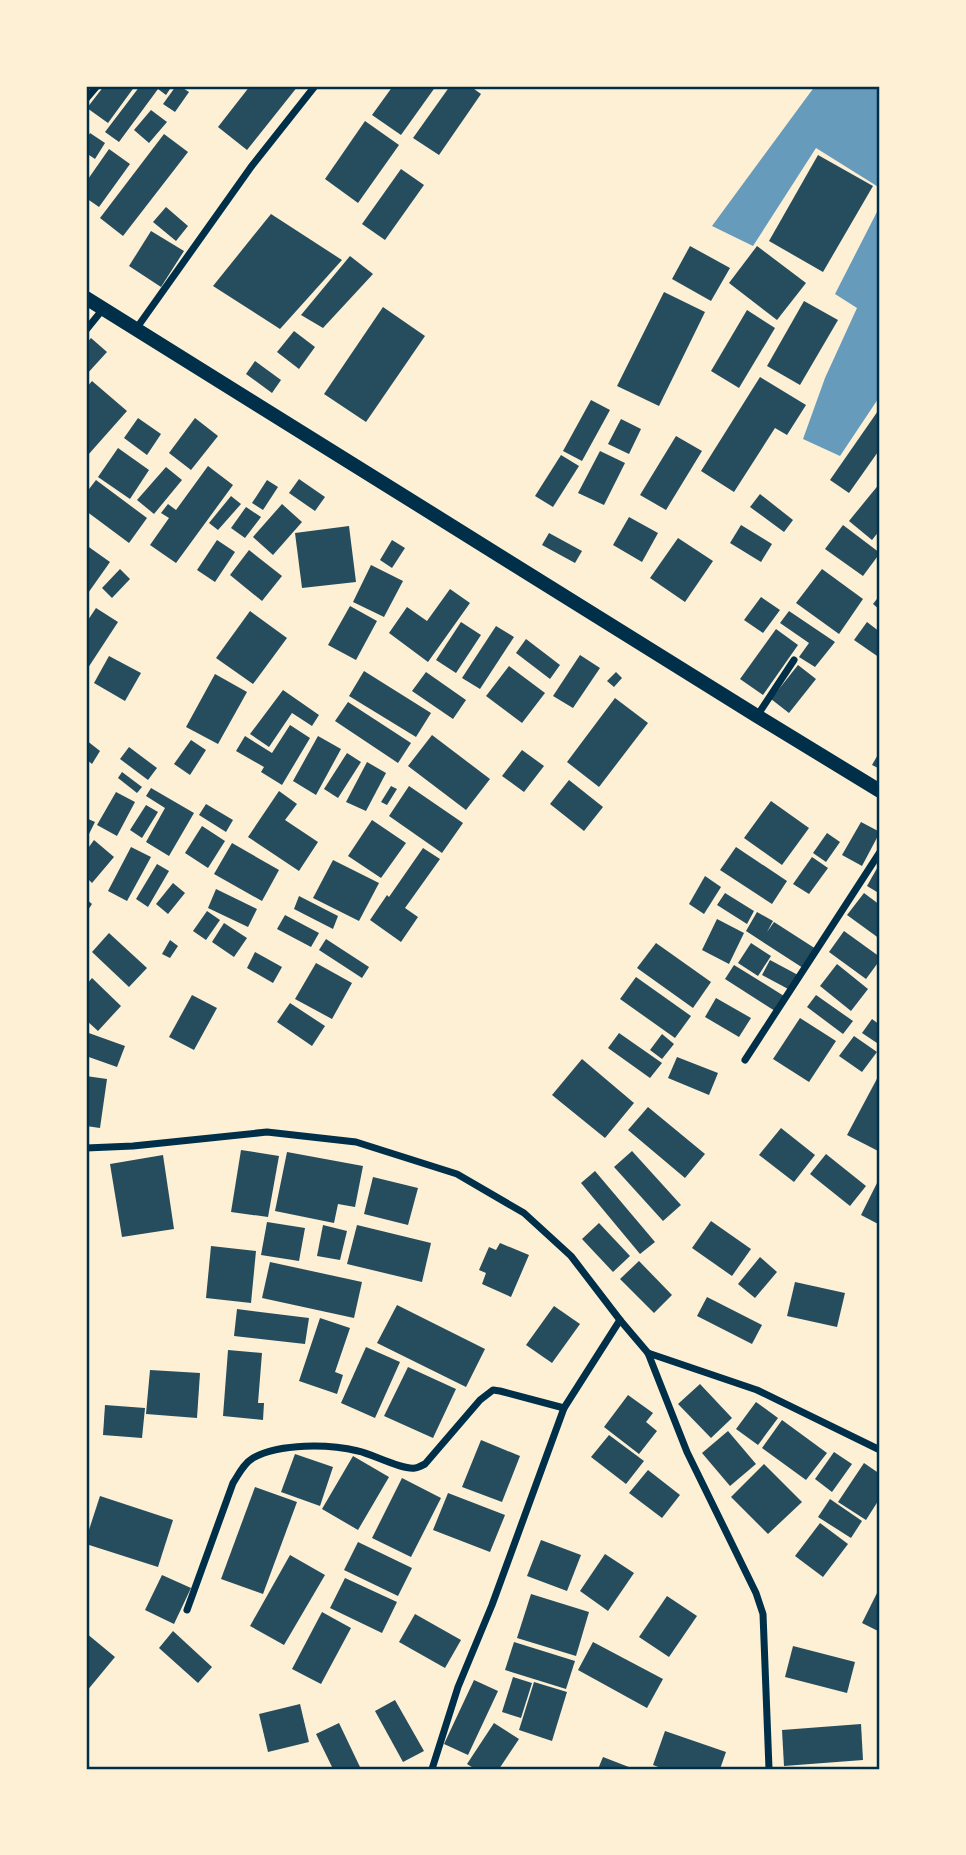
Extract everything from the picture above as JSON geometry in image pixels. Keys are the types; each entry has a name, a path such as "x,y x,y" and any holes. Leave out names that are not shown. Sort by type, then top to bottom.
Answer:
{"main road":[{"path":"86,298 880,791"}],"street":[{"path":"86,99 97,86"},
{"path":"136,329 251,167 315,86"},
{"path":"86,330 103,309"},
{"path":"757,716 794,660"},
{"path":"745,1060 880,852"},
{"path":"86,1148 134,1146 267,1132 356,1143 457,1174 524,1213 570,1256 648,1353 687,1452 756,1593 763,1614 769,1769"},
{"path":"432,1769 458,1687 492,1605 564,1408 620,1320"},
{"path":"648,1353 757,1390 880,1451"},
{"path":"187,1610 233,1483 241,1469 252,1459 269,1452 312,1444 359,1451 405,1467 416,1468 425,1464 480,1399 493,1390 564,1408"}],"water":[{"path":"815,86 880,86 880,188 816,148 753,246 712,226"},
{"path":"880,206 880,396 840,456 803,439 825,378 857,308 835,294"}],"building":[{"path":"104,86 135,86 108,123 87,108"},
{"path":"140,86 172,86 166,95 158,89 119,142 105,132"},
{"path":"176,86 189,92 175,112 163,104"},
{"path":"250,86 298,86 247,150 218,127"},
{"path":"393,86 436,86 401,135 372,115"},
{"path":"450,86 470,86 481,94 439,155 413,138"},
{"path":"151,110 167,122 149,143 134,130"},
{"path":"365,121 399,145 358,203 325,179"},
{"path":"90,133 105,143 95,159 86,153 86,140"},
{"path":"164,134 188,152 123,236 100,218"},
{"path":"109,149 130,164 99,207 86,198 86,182"},
{"path":"818,155 873,186 823,272 769,241"},
{"path":"401,169 424,185 385,240 362,224"},
{"path":"166,207 188,226 176,241 153,222"},
{"path":"271,214 342,260 280,329 213,286"},
{"path":"151,231 184,251 161,287 129,266"},
{"path":"690,246 730,268 711,301 672,279"},
{"path":"757,246 806,283 777,320 729,283"},
{"path":"350,256 373,274 323,328 301,315"},
{"path":"664,292 705,312 659,406 617,386"},
{"path":"804,301 838,320 800,385 767,366"},
{"path":"383,307 425,336 366,422 324,394"},
{"path":"747,310 775,328 739,388 711,371"},
{"path":"294,331 315,347 299,369 277,352"},
{"path":"91,338 107,352 86,375 86,344"},
{"path":"255,361 281,380 272,393 246,374"},
{"path":"760,377 806,405 787,435 775,428 734,492 701,471"},
{"path":"92,381 127,411 88,455 86,388"},
{"path":"591,400 610,410 582,461 563,451"},
{"path":"880,408 880,449 849,493 830,480"},
{"path":"138,418 161,434 147,455 124,438"},
{"path":"195,418 218,436 191,470 169,453"},
{"path":"621,419 641,429 629,454 608,444"},
{"path":"676,436 702,451 666,510 640,495"},
{"path":"118,448 149,470 130,499 98,477"},
{"path":"600,451 625,463 604,505 578,493"},
{"path":"561,455 579,466 553,507 535,496"},
{"path":"208,466 233,485 176,563 150,545 169,518 161,513 168,504 176,510"},
{"path":"166,467 182,480 154,514 137,500"},
{"path":"299,479 325,497 315,511 289,493"},
{"path":"96,480 147,518 129,543 86,511 86,493"},
{"path":"267,480 278,487 263,510 252,503"},
{"path":"880,483 880,530 872,540 849,521"},
{"path":"760,494 793,520 784,532 750,507"},
{"path":"231,496 241,504 218,530 209,523"},
{"path":"282,504 302,522 273,555 253,537"},
{"path":"246,507 261,517 245,538 231,528"},
{"path":"629,517 658,533 642,562 613,545"},
{"path":"741,525 772,544 761,562 730,543"},
{"path":"843,525 880,553 863,576 825,549"},
{"path":"349,526 356,582 302,588 295,533"},
{"path":"549,533 582,551 575,563 542,545"},
{"path":"678,538 713,561 685,602 650,578"},
{"path":"217,540 235,552 215,582 197,570"},
{"path":"392,540 405,548 392,568 380,560"},
{"path":"86,545 110,562 86,596"},
{"path":"249,550 282,576 262,601 230,575"},
{"path":"371,565 403,581 384,617 353,602"},
{"path":"120,569 130,579 112,598 102,588"},
{"path":"822,569 863,599 839,634 796,603"},
{"path":"450,589 470,603 428,662 389,633 407,607 427,621"},
{"path":"880,595 880,610 873,604"},
{"path":"761,597 780,610 763,633 744,620"},
{"path":"350,606 377,621 356,660 328,645"},
{"path":"96,608 118,622 86,671 86,623"},
{"path":"250,611 287,638 253,684 216,658"},
{"path":"789,611 835,642 815,667 799,657 809,643 780,623"},
{"path":"461,622 481,635 456,673 436,660"},
{"path":"867,622 880,632 880,658 854,640"},
{"path":"496,626 514,637 480,689 462,678"},
{"path":"776,629 798,645 763,695 740,679"},
{"path":"526,639 560,665 550,679 516,653"},
{"path":"580,655 600,668 573,708 553,696"},
{"path":"109,656 141,673 125,701 94,683"},
{"path":"798,665 816,679 789,713 771,699"},
{"path":"509,666 545,693 522,723 486,696"},
{"path":"364,671 431,713 416,737 349,696"},
{"path":"426,672 466,700 453,719 412,691"},
{"path":"616,672 622,678 614,687 607,681"},
{"path":"215,674 247,692 218,744 186,727"},
{"path":"283,690 319,715 312,726 292,713 269,747 250,734"},
{"path":"615,698 648,723 599,787 567,762"},
{"path":"348,702 411,743 398,763 335,721"},
{"path":"290,725 310,738 282,785 261,772 264,767 236,751 245,736 272,753"},
{"path":"432,735 490,779 466,810 408,766"},
{"path":"318,736 341,749 316,795 293,781"},
{"path":"86,740 100,751 92,764 86,759"},
{"path":"191,740 206,750 190,775 174,764"},
{"path":"129,747 157,768 148,780 120,759"},
{"path":"522,750 544,766 524,792 502,776"},
{"path":"880,751 880,769 872,765"},
{"path":"347,753 361,762 338,798 324,789"},
{"path":"367,762 386,773 366,811 346,802"},
{"path":"122,772 142,787 137,793 118,778"},
{"path":"569,780 603,807 584,831 550,804"},
{"path":"391,786 397,789 387,805 381,802"},
{"path":"409,786 463,823 442,853 389,816"},
{"path":"151,788 194,813 169,856 146,842 165,808 146,796"},
{"path":"279,791 297,804 285,820 318,842 299,871 248,837"},
{"path":"116,792 135,802 117,836 97,825"},
{"path":"771,801 809,828 782,865 744,838"},
{"path":"206,804 233,820 226,832 199,815"},
{"path":"146,805 158,812 142,838 130,830"},
{"path":"86,818 95,822 86,840"},
{"path":"372,820 406,843 381,878 348,856"},
{"path":"861,822 880,832 862,866 842,855"},
{"path":"202,826 225,841 208,868 185,853"},
{"path":"827,833 840,842 826,862 813,853"},
{"path":"94,840 114,857 92,883 86,877 86,851"},
{"path":"232,843 279,870 262,901 214,874"},
{"path":"131,847 151,857 127,901 108,891"},
{"path":"736,847 787,881 772,904 720,870"},
{"path":"423,848 440,859 405,908 418,917 401,942 370,920"},
{"path":"812,857 828,868 809,894 793,884"},
{"path":"333,860 379,883 359,921 313,898"},
{"path":"880,863 880,887 877,892 867,886"},
{"path":"157,864 169,871 148,907 136,899"},
{"path":"705,876 721,887 704,914 689,904"},
{"path":"173,883 185,893 168,914 156,904"},
{"path":"216,889 257,909 248,927 208,908"},
{"path":"725,893 754,911 747,924 717,905"},
{"path":"864,893 880,905 880,939 847,915"},
{"path":"299,896 338,916 333,929 294,909"},
{"path":"86,899 92,904 86,913"},
{"path":"207,911 220,920 206,940 193,931"},
{"path":"757,912 773,921 767,932 774,922 816,949 803,968 746,931"},
{"path":"285,915 319,933 311,947 277,929"},
{"path":"717,919 744,933 729,964 702,950"},
{"path":"224,923 247,938 234,957 212,942"},
{"path":"844,931 880,957 866,979 829,952"},
{"path":"109,933 147,968 129,987 92,952"},
{"path":"326,939 369,967 362,978 319,950"},
{"path":"170,940 178,946 170,958 162,954"},
{"path":"656,943 711,982 693,1008 637,968"},
{"path":"751,943 771,956 758,976 738,963"},
{"path":"255,952 282,967 273,983 247,968"},
{"path":"770,960 798,975 790,990 762,975"},
{"path":"316,963 352,983 332,1019 295,999"},
{"path":"837,964 868,989 851,1011 820,986"},
{"path":"734,965 784,996 775,1011 725,979"},
{"path":"636,977 691,1016 675,1038 620,999"},
{"path":"92,978 121,1006 98,1031 86,1020 86,985"},
{"path":"192,995 217,1008 194,1050 169,1037"},
{"path":"816,995 853,1021 843,1034 807,1007"},
{"path":"716,998 751,1018 739,1037 705,1017"},
{"path":"290,1003 325,1026 312,1046 277,1022"},
{"path":"800,1018 836,1041 809,1082 773,1059"},
{"path":"872,1019 880,1025 880,1045 862,1033"},
{"path":"86,1032 125,1046 117,1067 86,1056"},
{"path":"619,1033 662,1063 650,1078 608,1048"},
{"path":"662,1034 674,1044 662,1059 650,1050"},
{"path":"854,1036 877,1052 862,1072 839,1056"},
{"path":"677,1057 718,1073 709,1095 668,1078"},
{"path":"582,1059 634,1103 605,1138 552,1095"},
{"path":"880,1073 880,1152 847,1135"},
{"path":"86,1076 107,1079 100,1128 86,1126"},
{"path":"648,1107 705,1154 685,1178 628,1130"},
{"path":"781,1128 815,1155 794,1182 759,1155"},
{"path":"241,1150 279,1156 268,1217 231,1212"},
{"path":"632,1151 681,1205 663,1221 614,1167"},
{"path":"287,1152 363,1166 355,1207 338,1204 334,1223 275,1211"},
{"path":"826,1154 866,1186 850,1206 810,1174"},
{"path":"163,1155 174,1229 122,1237 110,1164"},
{"path":"595,1171 655,1242 640,1254 581,1183"},
{"path":"373,1177 418,1188 408,1225 364,1214"},
{"path":"877,1183 880,1184 880,1225 861,1215"},
{"path":"711,1221 751,1249 732,1276 692,1248"},
{"path":"267,1222 305,1228 299,1261 261,1255"},
{"path":"599,1223 630,1256 613,1272 582,1239"},
{"path":"323,1225 347,1231 340,1260 317,1256"},
{"path":"357,1225 431,1243 422,1282 347,1264"},
{"path":"500,1243 529,1255 511,1297 482,1284 486,1273 479,1270 489,1247 496,1250"},
{"path":"211,1246 256,1251 251,1303 206,1298"},
{"path":"760,1257 777,1272 755,1298 738,1284"},
{"path":"639,1261 672,1295 654,1313 620,1279"},
{"path":"270,1262 362,1282 354,1318 262,1298"},
{"path":"795,1282 845,1293 837,1327 787,1316"},
{"path":"707,1297 762,1325 752,1344 697,1316"},
{"path":"397,1305 485,1349 466,1387 377,1343"},
{"path":"554,1306 580,1324 552,1363 526,1345"},
{"path":"237,1309 309,1318 305,1344 234,1336"},
{"path":"320,1318 350,1328 335,1372 343,1375 337,1394 299,1381"},
{"path":"366,1347 400,1362 375,1418 341,1403"},
{"path":"228,1350 262,1353 258,1403 264,1403 263,1420 223,1416"},
{"path":"408,1367 456,1389 433,1438 384,1416"},
{"path":"150,1370 200,1373 197,1418 146,1414"},
{"path":"700,1384 732,1418 711,1438 678,1404"},
{"path":"628,1395 653,1413 646,1422 657,1431 639,1454 604,1427"},
{"path":"756,1402 778,1418 758,1445 736,1429"},
{"path":"105,1405 145,1408 142,1438 103,1435"},
{"path":"782,1420 827,1453 806,1480 762,1448"},
{"path":"728,1431 756,1464 730,1486 702,1453"},
{"path":"609,1435 644,1461 626,1484 591,1457"},
{"path":"481,1440 520,1456 502,1502 462,1487"},
{"path":"834,1452 852,1464 832,1492 815,1479"},
{"path":"295,1454 333,1467 320,1506 281,1492"},
{"path":"353,1456 389,1477 358,1530 322,1509"},
{"path":"864,1463 880,1474 880,1498 866,1520 838,1502"},
{"path":"764,1464 802,1502 768,1534 731,1497"},
{"path":"648,1470 680,1495 662,1518 629,1493"},
{"path":"402,1478 441,1498 411,1557 372,1538"},
{"path":"255,1487 297,1502 263,1594 221,1579"},
{"path":"448,1493 505,1515 490,1552 433,1530"},
{"path":"100,1496 173,1520 158,1567 86,1544"},
{"path":"830,1499 862,1521 851,1538 818,1517"},
{"path":"820,1523 848,1544 823,1577 795,1556"},
{"path":"541,1540 581,1555 567,1591 527,1576"},
{"path":"358,1542 412,1568 398,1596 344,1570"},
{"path":"605,1554 634,1573 608,1611 580,1591"},
{"path":"290,1555 325,1575 284,1645 250,1626"},
{"path":"162,1575 191,1588 174,1624 145,1610"},
{"path":"345,1578 397,1602 382,1633 330,1608"},
{"path":"877,1593 880,1595 880,1632 862,1623"},
{"path":"531,1594 589,1612 576,1656 517,1638"},
{"path":"667,1596 697,1616 669,1657 639,1637"},
{"path":"322,1612 351,1628 321,1684 292,1669"},
{"path":"415,1614 461,1640 445,1668 399,1642"},
{"path":"173,1631 212,1667 198,1683 159,1648"},
{"path":"86,1633 115,1657 86,1692"},
{"path":"514,1642 575,1661 566,1689 505,1670"},
{"path":"593,1642 663,1679 647,1708 578,1670"},
{"path":"793,1646 855,1662 847,1693 785,1677"},
{"path":"513,1677 532,1683 521,1718 502,1712"},
{"path":"474,1680 498,1691 468,1755 444,1744"},
{"path":"534,1682 567,1692 552,1741 519,1730"},
{"path":"395,1700 424,1751 403,1762 375,1711"},
{"path":"300,1704 309,1742 268,1752 259,1714"},
{"path":"339,1723 360,1767 356,1769 333,1769 316,1734"},
{"path":"494,1723 519,1739 499,1769 475,1769 467,1764"},
{"path":"861,1724 863,1760 784,1766 782,1730"},
{"path":"665,1731 726,1752 720,1769 664,1769 653,1765"},
{"path":"603,1757 634,1769 598,1769"}]}
